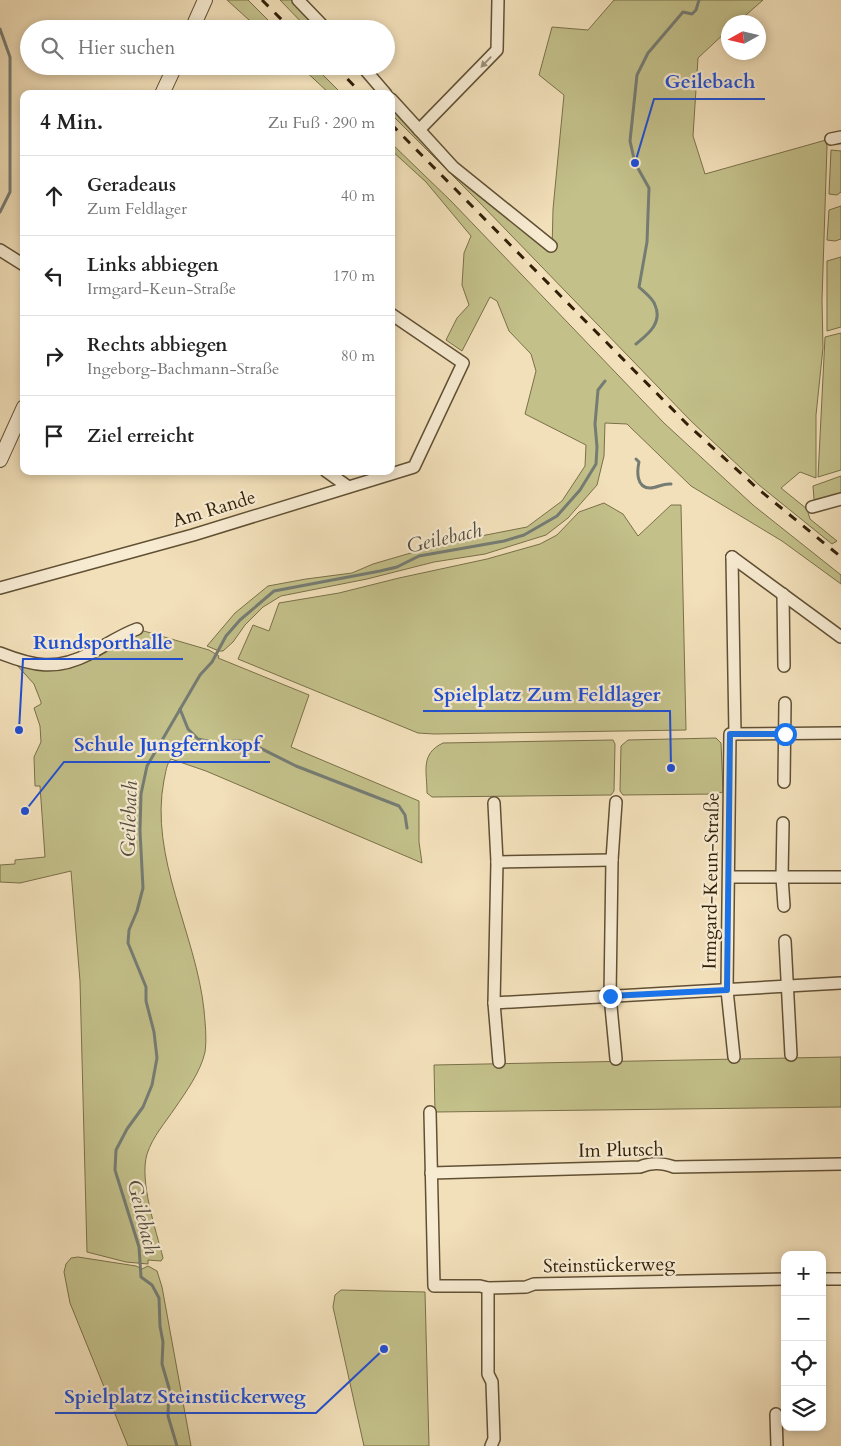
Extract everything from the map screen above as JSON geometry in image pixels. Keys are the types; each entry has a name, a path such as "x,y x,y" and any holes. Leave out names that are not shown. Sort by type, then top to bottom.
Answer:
{"street":[{"path":"298,0 317,20"},
{"path":"419,130 497,50 498,0"},
{"path":"196,20 204,2"},
{"path":"164,90 170,75"},
{"path":"370,75 383,90"},
{"path":"395,103 453,167 551,246"},
{"path":"0,250 20,262"},
{"name":"Am Rande","path":"395,317 463,364 414,467 395,472"},
{"path":"0,460 20,416"},
{"path":"332,475 347,486"},
{"name":"Am Rande","path":"0,588 193,535 386,475"},
{"path":"812,507 841,499"},
{"name":"Irmgard-Keun-Straße","path":"734,1057 727,990 732,734 732,556 784,594"},
{"path":"784,594 841,637"},
{"path":"784,594 784,666"},
{"path":"0,653 25,662 41,665 70,663 137,629"},
{"path":"784,782 785,703"},
{"path":"732,734 841,733"},
{"path":"616,802 612,860 610,996 616,1059"},
{"path":"494,803 497,862 494,1003 500,1062"},
{"path":"783,823 782,877 784,906"},
{"path":"497,862 612,860"},
{"path":"729,877 841,877"},
{"path":"785,941 791,1055"},
{"path":"494,1003 841,983"},
{"path":"430,1112 431,1173"},
{"name":"Im Plutsch","path":"431,1173 640,1167 647,1164 663,1163 674,1167 841,1164"},
{"name":"Steinstückerweg","path":"431,1173 434,1286 480,1286 488,1288 526,1287 534,1284 781,1279"},
{"path":"826,1279 841,1278"},
{"path":"488,1288 488,1374 492,1382 494,1439 491,1446"},
{"path":"776,1414 777,1446"}],"shaded area":[{"path":"227,0 248,0 268,20 249,20"},
{"path":"280,0 292,0 311,20 299,20"},
{"path":"614,0 763,0 746,15 721,15 721,37 698,58 693,136 705,174 826,140 822,300 823,348 816,415 816,478 800,472 781,488 807,509 810,519 837,541 832,544 759,485 691,421 395,118 395,108 552,251 553,209 564,95 539,75 552,27 588,30"},
{"path":"310,75 323,75 338,90 326,90"},
{"path":"395,147 451,201 664,423 753,505 841,575 841,584 782,541 691,486 627,424 605,423 604,456 597,485 568,518 546,535 485,554 434,562 367,579 281,596 263,607 223,651 207,646 235,613 268,586 352,573 373,564 445,543 527,527 562,501 585,466 586,445 525,414 536,371 531,354 509,331 497,301 490,297 462,351 446,340 457,318 469,305 462,285 464,253 471,236 426,182 395,154"},
{"path":"831,150 841,151 841,192 837,195 829,194"},
{"path":"841,206 841,239 835,241 827,240 829,210"},
{"path":"841,257 841,327 827,331 827,261"},
{"path":"841,333 841,470 818,477 825,337"},
{"path":"841,476 841,496 817,503 814,499 813,486"},
{"path":"604,503 623,514 638,536 671,505 681,505 686,730 418,733 238,659 253,625 269,631 279,603 339,593 487,559 540,544 557,535 579,512"},
{"path":"137,629 209,650 219,656 218,658 309,695 291,747 419,801 419,842 422,863 206,771 171,759 169,761 164,780 161,809 163,838 175,895 199,981 204,1010 206,1042 205,1052 197,1074 156,1135 147,1154 145,1178 147,1191 163,1258 161,1261 148,1260 148,1264 126,1262 87,1252 80,981 71,871 20,883 0,882 0,865 15,864 15,860 45,857 40,786 35,786 34,757 41,742 40,726 34,708 41,704 41,702 34,684 15,663 56,665"},
{"path":"716,738 721,743 723,792 716,794 623,795 620,791 621,746 628,740"},
{"path":"613,740 615,744 614,791 611,795 432,797 427,793 426,764 431,752 443,743"},
{"path":"841,1057 841,1107 435,1112 434,1065"},
{"path":"78,1257 136,1266 142,1269 148,1266 157,1271 162,1287 191,1446 128,1446 70,1303 64,1272 66,1264 71,1258"},
{"path":"341,1290 425,1292 429,1446 364,1446 333,1307 335,1295"}],"waterway":[{"name":"Geilebach","path":"636,344 653,328 657,317 654,302 639,287 647,242 649,188 635,163 630,141 637,75 648,53 683,12 692,14 696,10 699,0"},
{"path":"0,29 10,57 10,192 0,212"},
{"name":"Geilebach","path":"177,1446 168,1416 169,1388 162,1364 163,1342 160,1326 159,1298 152,1285 141,1277 139,1247 115,1170 116,1150 127,1129 143,1107 152,1085 157,1058 154,1032 146,1001 146,987 128,943 129,930 137,911 143,888 140,831 141,794 147,766 200,675 212,662 226,636 240,620 274,591 397,567 419,556 504,541 524,535 557,516 580,490 596,464 595,424 598,390 605,381"},
{"path":"636,459 639,462 638,474 642,485 650,488 671,484"},
{"path":"180,709 188,729 198,739 212,742 240,741 252,744 296,766 399,806 405,815 407,828"}],"railway":[{"path":"262,0 282,20"},
{"path":"344,75 358,90"},
{"path":"395,128 688,425 757,488 841,557"}],"place":[{"name":"Geilebach","path":"635,163"},
{"name":"Rundsporthalle","path":"19,730"},
{"name":"Spielplatz Zum Feldlager","path":"671,768"},
{"name":"Schule Jungfernkopf","path":"25,811"},
{"name":"Spielplatz Steinstückerweg","path":"384,1349"}],"route":[{"path":"610,996 727,990 730,734 785,734"}]}
